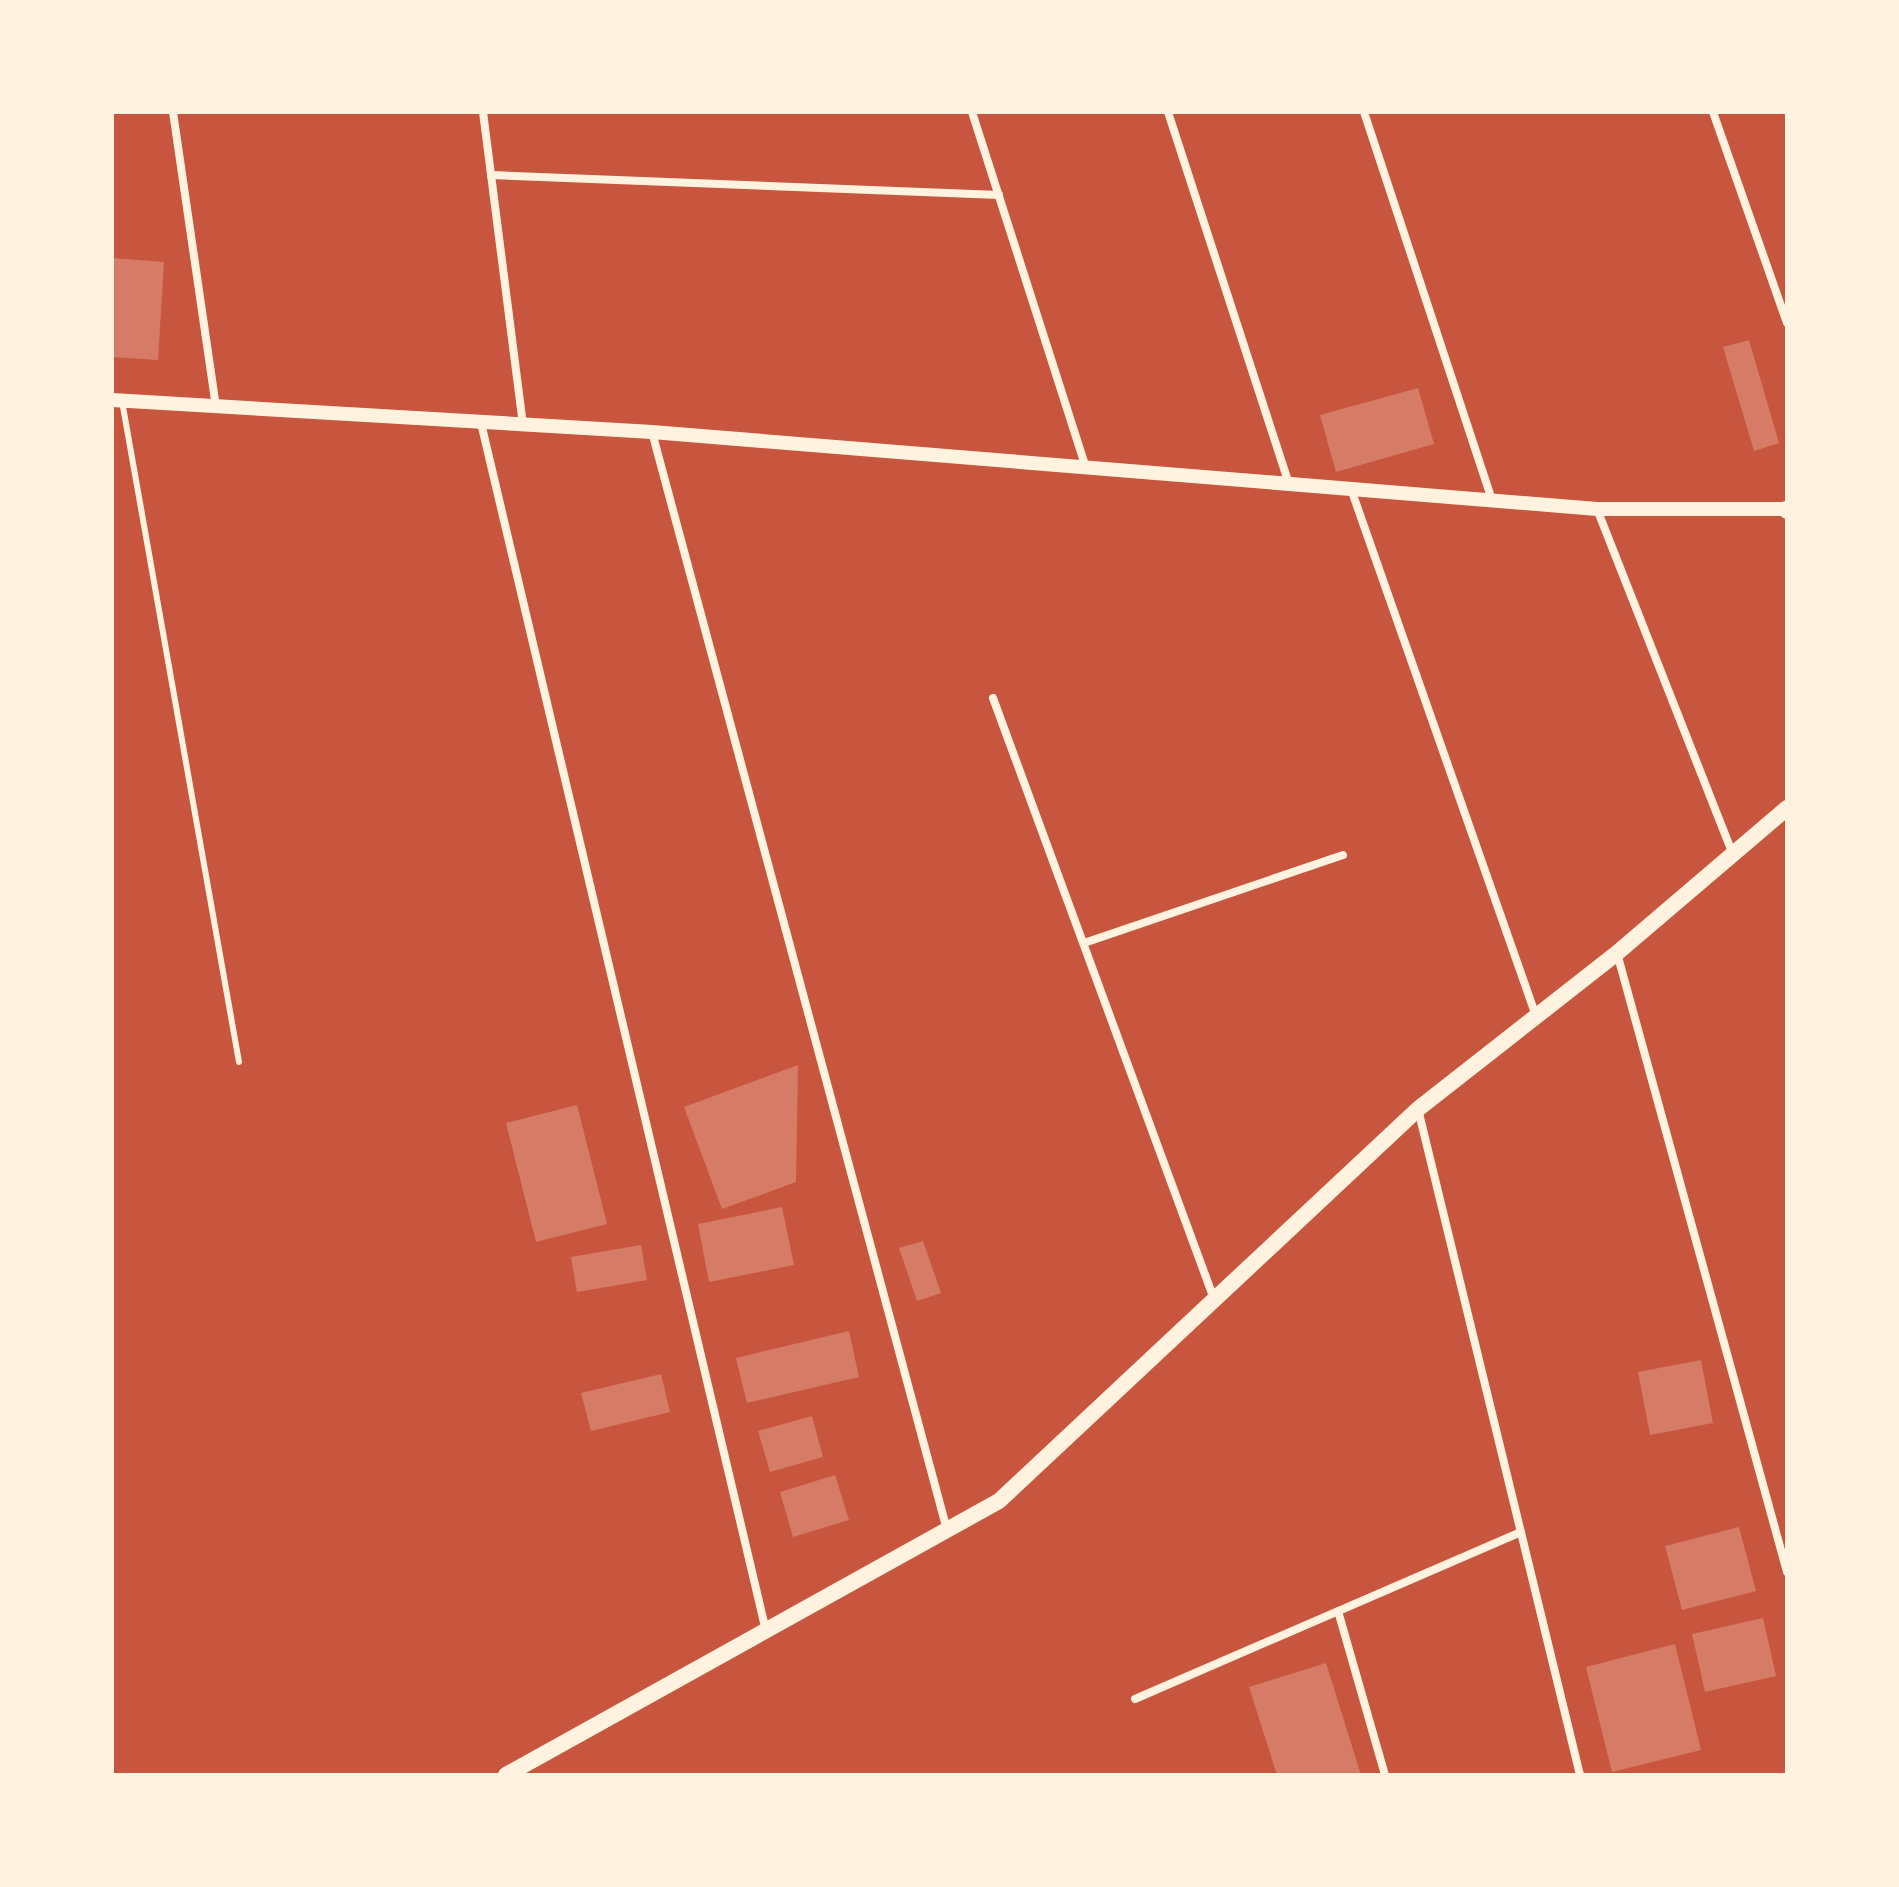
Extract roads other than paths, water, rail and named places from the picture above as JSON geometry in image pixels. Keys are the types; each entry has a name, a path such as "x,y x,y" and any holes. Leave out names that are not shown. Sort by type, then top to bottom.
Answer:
{"main road":[{"path":"506,1775 999,1501 1418,1109 1617,953 1787,808"}],"street":[{"path":"173,112 216,407"},
{"path":"483,112 523,425"},
{"path":"972,112 1086,468"},
{"path":"1168,112 1289,484"},
{"path":"1364,112 1492,501"},
{"path":"1713,112 1787,323"},
{"path":"491,175 999,195"},
{"path":"117,401 652,432 1597,509 1787,510"},
{"path":"481,423 766,1631"},
{"path":"652,432 947,1530"},
{"path":"1351,489 1536,1016"},
{"path":"1597,509 1732,852"},
{"path":"993,698 1214,1300"},
{"path":"1084,943 1343,855"},
{"path":"1617,953 1787,1572"},
{"path":"1418,1109 1580,1775"},
{"path":"1135,1699 1521,1532"},
{"path":"1338,1611 1385,1775"}],"lane":[{"path":"117,401 239,1062"}]}
